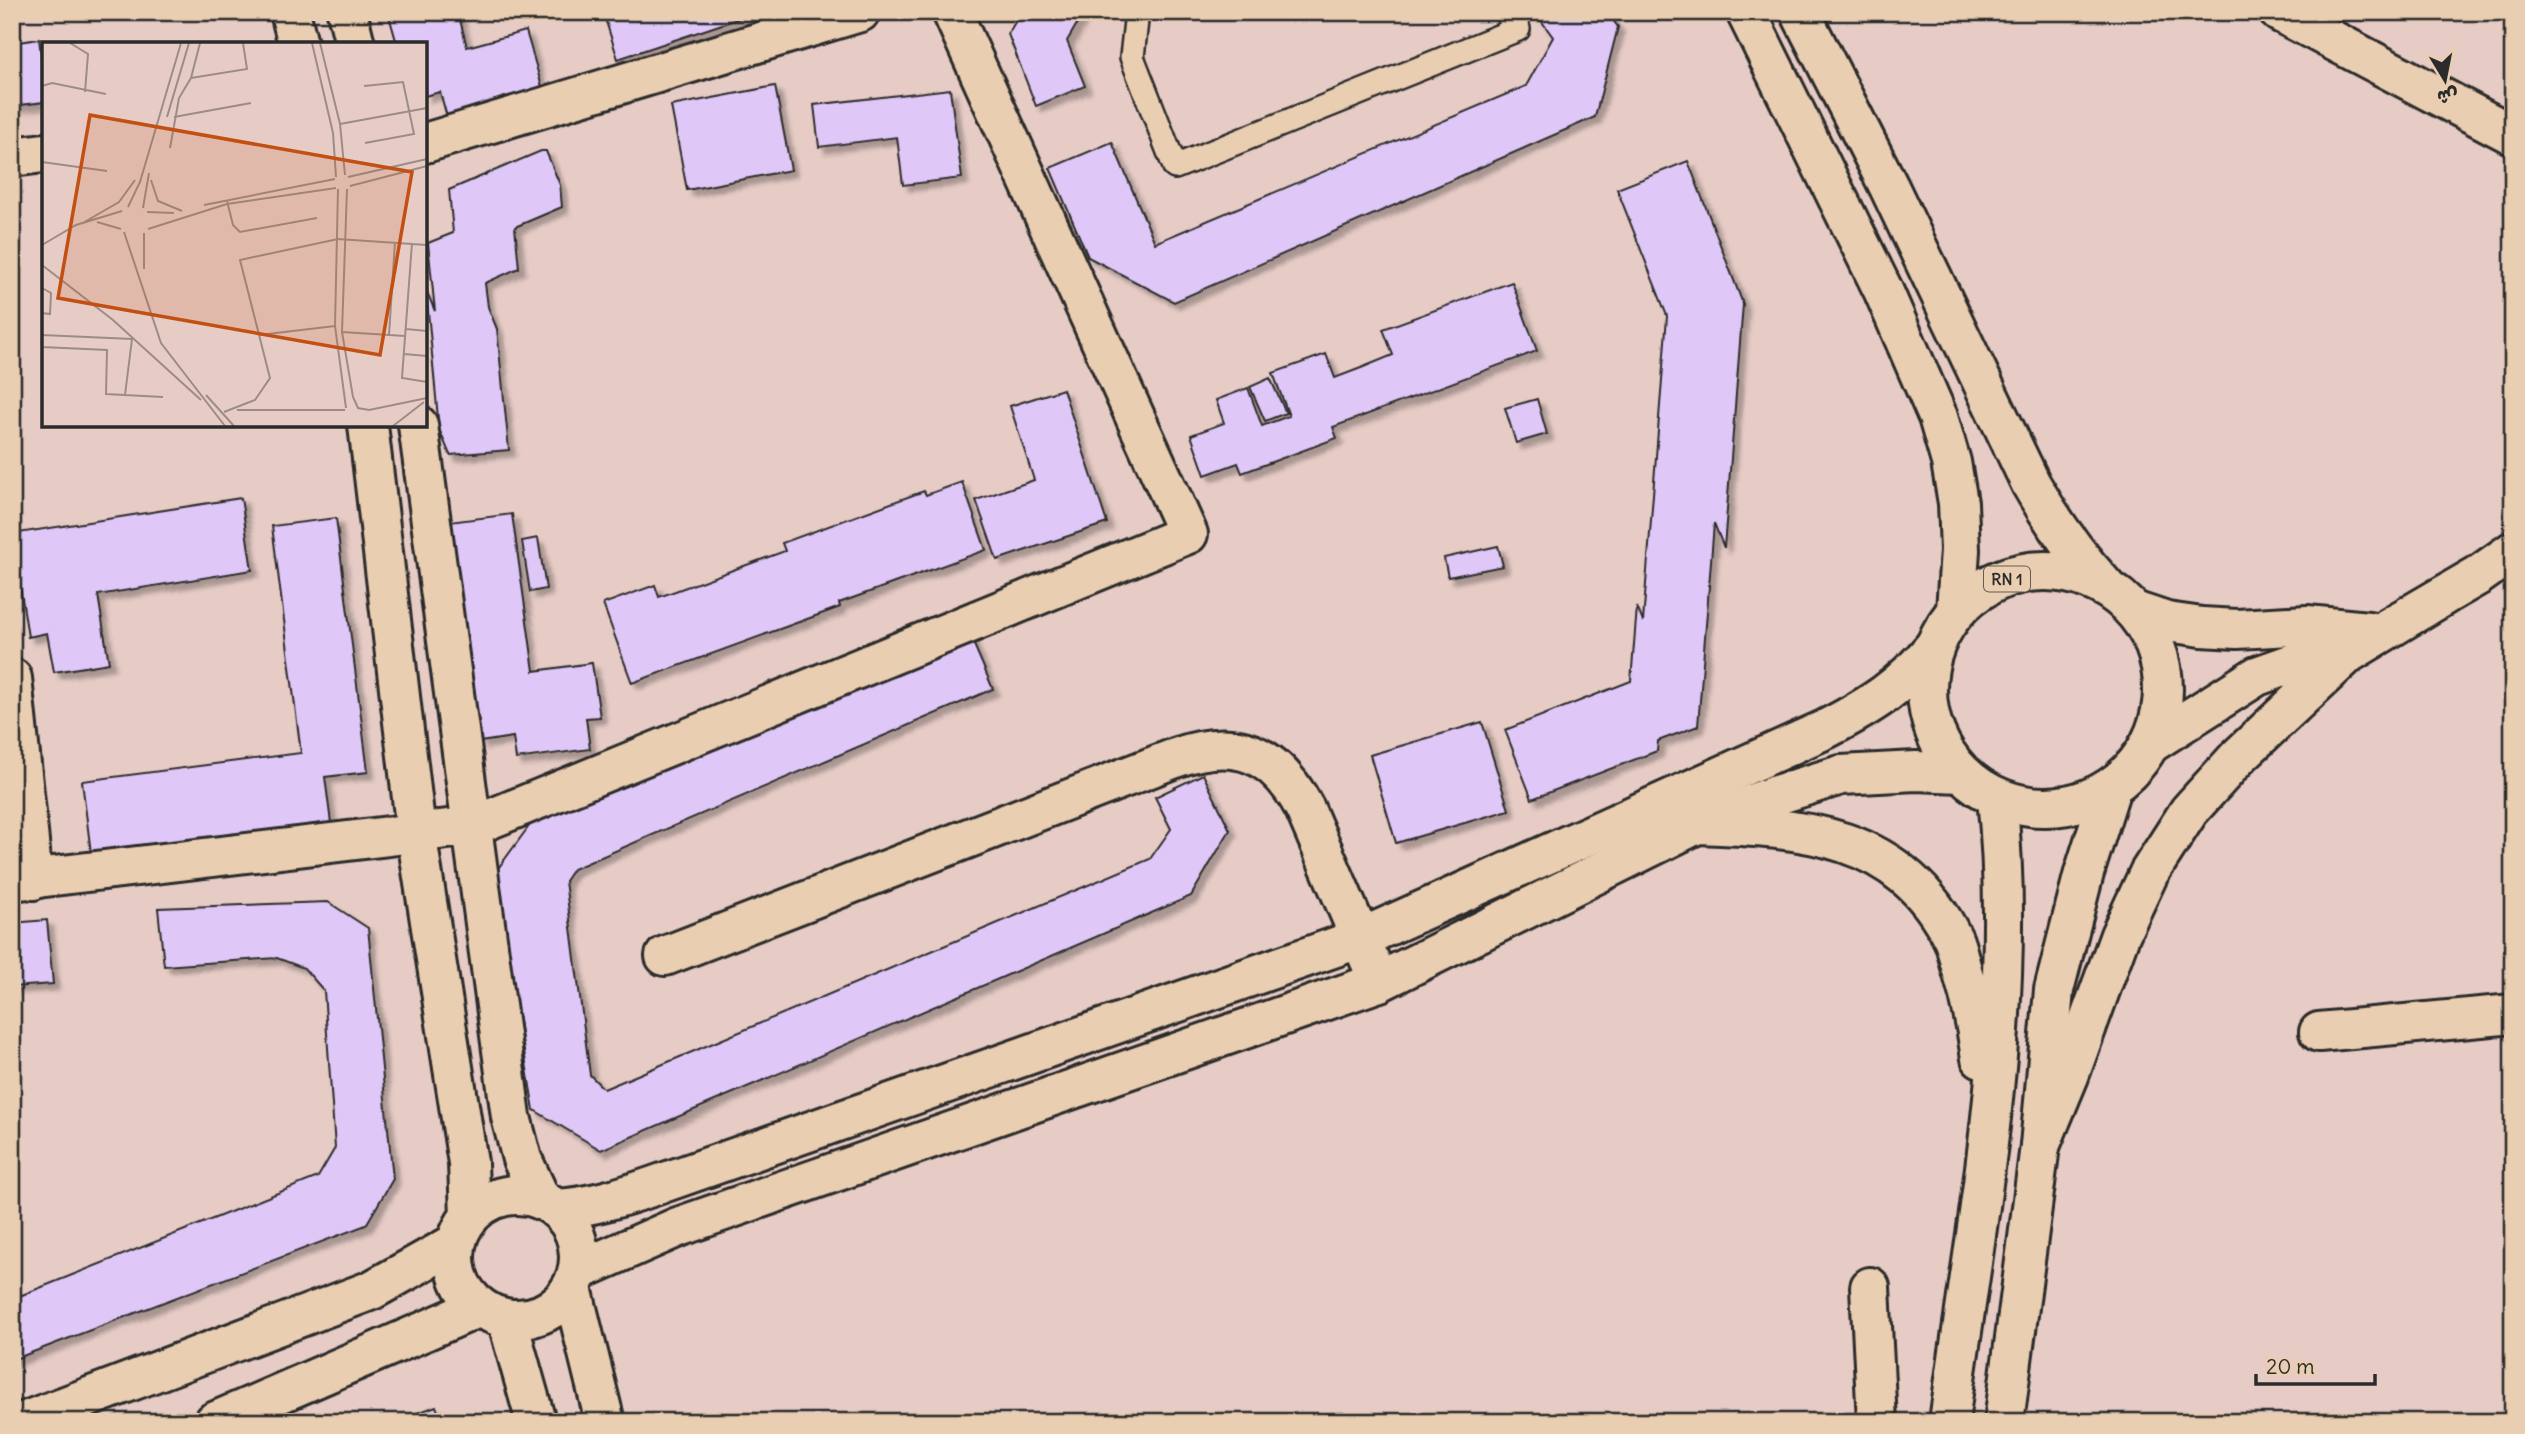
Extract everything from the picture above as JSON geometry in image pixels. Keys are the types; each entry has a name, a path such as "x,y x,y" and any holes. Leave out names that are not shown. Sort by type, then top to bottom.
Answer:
{"main road":[{"path":"290,12 298,42"},
{"path":"347,12 354,42"},
{"path":"427,142 860,12"},
{"path":"12,678 23,880 473,826 1188,534 952,12"},
{"name":"RN 1","path":"1745,12 1883,290 1938,416 1951,462 1958,503 1960,550 1956,611"},
{"name":"RN 1","path":"1800,12 1889,187 2031,484 2053,523 2077,555 2121,599 2154,641 2163,675 2162,710 2150,744 2133,768 2111,788 2084,801 2056,807 2025,806 1997,798 1961,773 1936,736 1926,692 1934,647 1956,611 1988,586 2027,572 2068,573 2121,599"},
{"path":"2278,12 2513,135"},
{"path":"12,157 42,153"},
{"path":"368,427 416,832 468,1163 463,1230 454,1262 458,1279 467,1295 493,1313 526,1319 544,1314 560,1303 575,1279 580,1253 576,1236 568,1222 549,1204 522,1159 510,1117 418,427"},
{"path":"2150,744 2257,676 2381,632 2479,575 2513,551"},
{"path":"2040,1146 2069,1076 2120,934 2149,873 2189,811 2239,756 2349,653 2443,596"},
{"path":"2121,599 2167,622 2202,627 2237,629 2307,625 2381,632"},
{"path":"23,1422 372,1290 463,1230 485,1203 503,1196 523,1195 549,1204 577,1208 605,1202 1362,939 1826,729 1862,710 1889,691 1912,673 1934,647"},
{"path":"665,956 1175,758 1200,749 1226,747 1252,754 1275,766 1293,785 1379,982"},
{"path":"575,1279 678,1227 1379,982 1697,824 1773,796 1841,775 1916,771 1961,773"},
{"name":"RN 1","path":"2004,1422 2040,1146 2054,990 2077,896 2111,788"},
{"path":"1949,1422 1990,1115 2002,992 2005,881 1997,798"},
{"path":"1697,824 1812,833 1856,845 1892,868 1927,896 1954,940 1970,994 1990,1115"},
{"path":"2319,1032 2513,1014"},
{"path":"575,1279 605,1422"},
{"path":"1870,1287 1877,1422"},
{"path":"214,1422 493,1313"},
{"path":"493,1313 536,1422"}],"lane":[{"path":"1137,12 1132,57 1175,167 1518,29 1506,12"}],"building":[{"path":"388,12 458,12 467,47 526,31 543,90 447,117 440,92 427,95 427,42 396,42"},
{"path":"603,12 758,12 618,59"},
{"path":"1021,12 1084,12 1067,41 1085,86 1036,106 1008,34"},
{"path":"1535,12 1607,12 1618,27 1595,117 1174,302 1088,257 1050,168 1112,142 1155,243 1526,86 1553,37"},
{"path":"39,39 42,102 12,106 12,43"},
{"path":"775,86 791,170 687,190 671,106"},
{"path":"950,89 962,178 903,185 897,137 819,147 814,105"},
{"path":"541,151 546,151 560,185 562,207 515,227 519,268 485,283 488,307 497,329 509,450 450,455 439,429 427,301 427,292 435,311 428,243 453,233 449,190"},
{"path":"1688,161 1743,304 1724,548 1714,523 1698,726 1658,741 1657,751 1532,799 1505,730 1631,681 1637,607 1643,622 1667,316 1617,189"},
{"path":"1512,282 1537,351 1333,427 1337,438 1242,473 1238,463 1205,475 1191,435 1224,423 1216,400 1248,388 1262,426 1289,416 1273,373 1326,354 1335,378 1393,355 1383,329"},
{"path":"1270,378 1286,413 1265,421 1250,387"},
{"path":"1063,389 1107,523 997,560 976,500 1034,480 1010,406"},
{"path":"1537,399 1547,434 1516,443 1505,408"},
{"path":"962,482 986,550 632,683 603,604 655,585 659,597 785,551 782,543 924,491 926,495"},
{"path":"241,498 252,570 98,595 109,663 54,672 47,633 28,637 12,534"},
{"path":"512,514 534,671 592,663 600,717 586,718 590,749 516,759 513,737 480,742 449,522"},
{"path":"336,518 368,772 325,777 331,823 91,853 82,781 301,753 272,526"},
{"path":"538,538 546,589 530,592 522,541"},
{"path":"1498,546 1503,566 1448,577 1444,558"},
{"path":"969,633 993,689 573,869 565,881 590,1075 604,1089 1150,859 1171,829 1155,797 1203,774 1230,830 1191,896 601,1150 534,1110 494,874 535,818"},
{"path":"1482,722 1509,810 1396,843 1370,755"},
{"path":"328,902 368,928 393,1179 366,1225 12,1360 12,1299 318,1177 335,1148 324,991 304,968 277,958 164,966 158,908"},
{"path":"47,920 53,984 12,987 12,923"},
{"path":"436,1406 442,1422 393,1422"}]}
